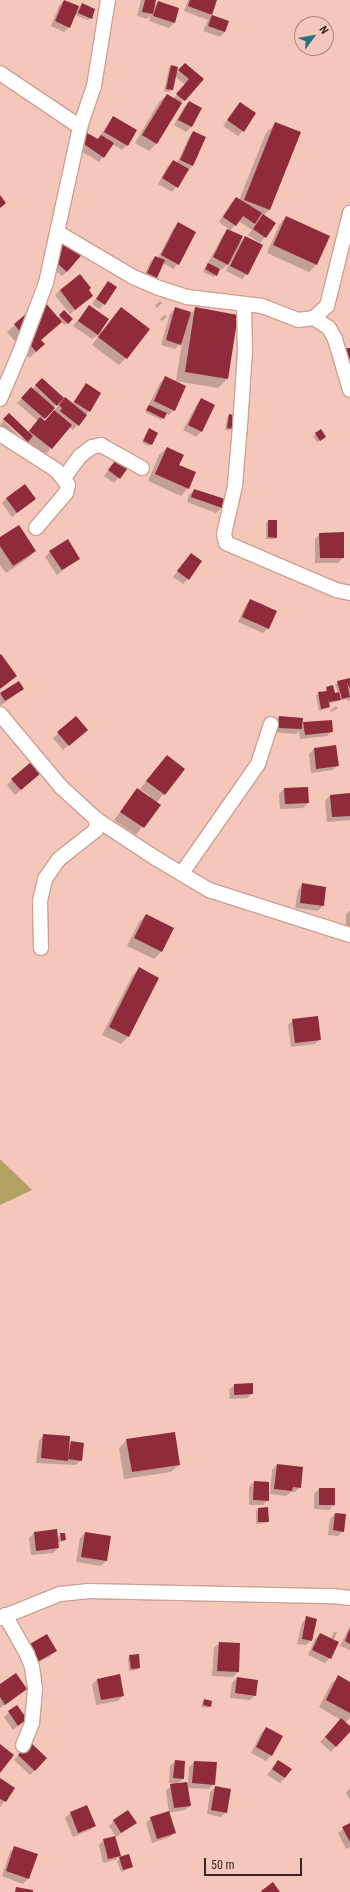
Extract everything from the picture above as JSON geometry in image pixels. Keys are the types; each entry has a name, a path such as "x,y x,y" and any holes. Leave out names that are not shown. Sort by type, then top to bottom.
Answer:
{"street":[{"path":"0,399 20,352 46,282 80,126 94,86 108,0"},
{"path":"0,73 80,126"},
{"path":"57,232 133,277 156,287 187,297 262,306 298,320 314,318 327,306 350,213"},
{"path":"244,304 245,351 240,426 235,486 224,534 226,543 336,590 350,593"},
{"path":"314,318 329,328 335,339 350,390"},
{"path":"0,434 56,470 64,478 68,485 66,493 36,528"},
{"path":"64,478 80,456 92,447 101,445 142,468"},
{"path":"0,714 61,787 96,818 182,873 209,890 350,935"},
{"path":"182,873 258,764 271,724"},
{"path":"40,948 40,901 45,879 59,859 96,830 96,818"},
{"path":"23,1744 32,1723 35,1688 32,1667 27,1654 2,1617 60,1594 87,1590 333,1596 350,1598"}],"shaded area":[{"path":"0,1159 32,1190 0,1205"}],"building":[{"path":"64,0 79,6 70,28 55,21"},
{"path":"145,0 156,0 153,14 142,12"},
{"path":"190,0 217,0 212,15 188,6"},
{"path":"158,1 179,8 175,23 153,16"},
{"path":"82,3 95,9 92,19 78,13"},
{"path":"212,15 229,21 225,32 208,26"},
{"path":"185,63 204,79 185,101 176,94 189,79 178,70"},
{"path":"171,65 178,67 173,90 166,89"},
{"path":"167,94 182,103 157,144 142,135"},
{"path":"189,101 202,108 192,127 178,120"},
{"path":"240,102 256,113 244,132 227,120"},
{"path":"113,116 137,130 128,146 104,132"},
{"path":"275,122 301,132 270,210 244,200"},
{"path":"193,131 206,137 193,166 180,160"},
{"path":"87,133 98,139 101,135 114,143 104,158 81,142"},
{"path":"173,160 189,169 178,188 162,178"},
{"path":"0,195 6,203 0,208"},
{"path":"236,197 262,213 255,224 243,216 236,226 223,217"},
{"path":"263,214 276,223 266,238 253,229"},
{"path":"286,216 330,236 317,265 273,245"},
{"path":"178,222 196,232 179,265 161,255"},
{"path":"227,229 243,236 228,265 213,257"},
{"path":"67,235 85,251 67,272 51,258 57,246"},
{"path":"245,236 263,245 248,275 230,266"},
{"path":"155,256 165,260 157,278 147,273"},
{"path":"208,263 220,269 217,276 205,269"},
{"path":"80,274 91,288 89,290 93,296 75,310 60,290"},
{"path":"108,281 117,287 105,305 96,299"},
{"path":"43,300 62,322 41,340 45,344 36,352 14,324"},
{"path":"89,305 109,319 98,335 78,321"},
{"path":"121,307 150,329 127,359 98,337"},
{"path":"175,307 191,312 181,345 166,340"},
{"path":"195,307 238,315 228,379 185,372"},
{"path":"64,310 73,319 68,324 59,315"},
{"path":"346,348 350,348 350,381 349,381"},
{"path":"165,376 186,386 175,411 154,401"},
{"path":"42,378 64,398 57,406 35,385"},
{"path":"86,383 101,393 90,412 74,402"},
{"path":"31,387 55,408 45,419 21,398"},
{"path":"65,397 87,415 79,426 60,411 62,408 59,405"},
{"path":"201,398 215,405 202,432 188,425"},
{"path":"149,405 167,413 164,419 146,410"},
{"path":"54,410 72,425 52,449 29,431 40,417 45,421"},
{"path":"9,413 33,436 28,442 3,419"},
{"path":"229,414 234,415 233,429 227,428"},
{"path":"149,428 158,433 152,445 143,441"},
{"path":"321,429 326,437 320,441 315,433"},
{"path":"167,447 184,455 179,465 196,472 189,489 155,474"},
{"path":"118,457 130,465 120,479 108,470"},
{"path":"25,484 36,499 17,513 6,498"},
{"path":"194,489 225,499 222,508 191,497"},
{"path":"268,520 277,520 277,538 268,537"},
{"path":"19,525 36,551 13,566 0,546 0,537"},
{"path":"344,532 344,558 320,558 319,533"},
{"path":"68,539 80,559 62,570 49,551"},
{"path":"191,553 202,561 189,580 177,571"},
{"path":"250,599 277,611 269,629 242,617"},
{"path":"1,654 17,676 0,689 0,655"},
{"path":"350,678 350,689 347,682 350,697 342,699 337,681"},
{"path":"19,681 24,689 5,701 0,693"},
{"path":"333,685 335,693 339,692 341,700 329,702 327,695 330,707 321,709 318,692 327,691 326,687"},
{"path":"76,716 88,730 69,746 57,732"},
{"path":"279,716 303,718 302,729 278,728"},
{"path":"332,720 333,732 305,735 303,722"},
{"path":"336,745 339,766 316,769 314,748"},
{"path":"167,755 185,769 165,795 146,781"},
{"path":"31,762 41,773 21,790 11,779"},
{"path":"308,787 309,803 285,804 284,788"},
{"path":"137,788 161,805 144,828 120,812"},
{"path":"350,793 350,816 332,817 330,795"},
{"path":"302,883 326,887 324,906 300,903"},
{"path":"146,914 174,928 162,952 134,938"},
{"path":"139,967 159,978 129,1037 109,1027"},
{"path":"318,1016 321,1040 295,1043 292,1019"},
{"path":"253,1383 253,1394 234,1395 234,1384"},
{"path":"175,1432 180,1465 132,1472 126,1439"},
{"path":"43,1434 70,1436 68,1461 41,1458"},
{"path":"71,1441 84,1443 82,1461 68,1459"},
{"path":"277,1464 303,1467 301,1488 293,1487 292,1491 274,1489"},
{"path":"254,1481 269,1482 269,1501 253,1500"},
{"path":"319,1488 335,1488 335,1505 319,1505"},
{"path":"268,1507 269,1522 258,1522 258,1508"},
{"path":"335,1513 346,1514 344,1532 333,1530"},
{"path":"57,1529 59,1548 36,1551 34,1532"},
{"path":"85,1532 111,1536 107,1561 81,1557"},
{"path":"60,1533 65,1533 66,1540 61,1541"},
{"path":"306,1616 317,1619 312,1641 302,1639"},
{"path":"350,1628 350,1644 345,1641"},
{"path":"320,1633 339,1642 331,1659 312,1650"},
{"path":"47,1634 57,1651 37,1662 28,1645"},
{"path":"219,1642 240,1643 239,1672 217,1671"},
{"path":"139,1654 140,1668 131,1669 129,1655"},
{"path":"16,1673 27,1689 5,1705 0,1697 0,1684"},
{"path":"120,1674 124,1696 101,1700 97,1679"},
{"path":"338,1675 350,1682 350,1713 326,1700"},
{"path":"237,1677 258,1680 256,1696 235,1693"},
{"path":"204,1699 212,1701 211,1707 203,1705"},
{"path":"17,1705 27,1719 18,1726 8,1711"},
{"path":"341,1718 350,1726 350,1732 336,1747 325,1737"},
{"path":"266,1727 283,1736 272,1756 256,1747"},
{"path":"30,1742 47,1758 35,1771 18,1755"},
{"path":"0,1744 14,1755 0,1773"},
{"path":"175,1760 185,1761 184,1779 173,1778"},
{"path":"278,1760 292,1769 285,1778 272,1769"},
{"path":"194,1761 217,1762 215,1785 192,1783"},
{"path":"0,1778 15,1788 6,1802 0,1799"},
{"path":"187,1782 191,1806 174,1808 170,1784"},
{"path":"215,1786 231,1789 227,1813 211,1810"},
{"path":"87,1805 96,1826 78,1833 70,1812"},
{"path":"128,1810 137,1823 121,1833 113,1820"},
{"path":"169,1811 176,1833 157,1839 150,1817"},
{"path":"350,1823 350,1842 342,1827"},
{"path":"115,1836 121,1856 108,1859 103,1839"},
{"path":"14,1846 38,1854 29,1879 6,1871"},
{"path":"129,1854 133,1867 123,1870 119,1857"},
{"path":"273,1882 280,1892 261,1891"},
{"path":"16,1887 33,1890 33,1892 15,1892"}]}
